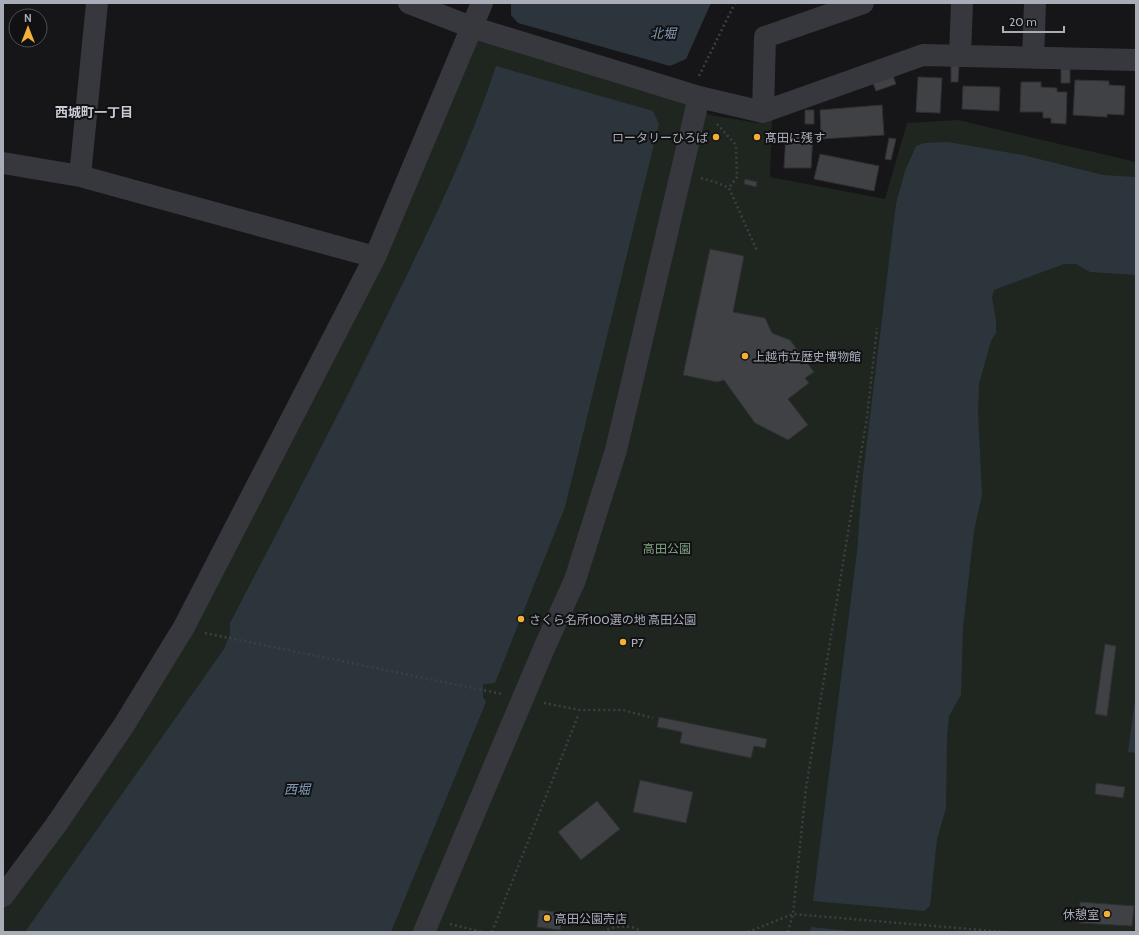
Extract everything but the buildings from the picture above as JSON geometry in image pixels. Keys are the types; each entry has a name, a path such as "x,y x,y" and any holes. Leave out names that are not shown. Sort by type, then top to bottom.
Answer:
{"street":[{"path":"80,176 97,3"},
{"path":"409,3 471,27 695,96 763,112 923,55 1136,60"},
{"path":"3,896 56,825 124,725 184,627 376,257 482,3"},
{"path":"763,112 766,37 863,3"},
{"path":"960,56 962,3"},
{"path":"1033,58 1036,3"},
{"path":"427,925 524,699 545,646 575,580 616,450 695,96"},
{"path":"3,163 80,176 376,257"}],"path":[{"path":"695,96 735,3"},
{"path":"714,121 736,145 736,177 729,188"},
{"path":"700,178 729,188 756,251"},
{"path":"788,932 792,914 806,788 867,417 877,328"},
{"path":"217,636 580,710 623,710 653,718"},
{"path":"492,932 578,716"},
{"path":"748,932 792,914 1004,932"},
{"path":"427,925 482,932"},
{"path":"603,932 611,927 625,926 641,932"}],"green space":[{"name":"高田公園","path":"474,39 673,96 710,115 758,123 772,119 770,177 885,199 907,123 958,120 1136,162 1136,932 3,932 3,905 189,634"}],"water":[{"name":"北堀","path":"511,3 711,3 686,59 670,66 518,23 511,15"},
{"name":"西堀","path":"496,66 653,111 659,124 565,507 495,683 483,684 483,697 486,702 391,932 25,932 224,649 230,634 230,623 356,379 437,212 475,125"},
{"path":"948,142 1023,155 1103,175 1136,177 1136,275 1090,272 1076,264 1064,264 994,290 992,298 996,320 996,333 991,341 979,384 978,412 982,495 974,531 963,628 961,695 949,716 947,736 946,808 937,839 930,906 924,911 813,901 857,551 863,474 896,204 905,171 916,146 924,143"},
{"path":"1136,692 1136,753 1128,752"},
{"path":"811,927 861,932 810,932"}],"place":[{"name":"ロータリーひろば","path":"716,137"},
{"name":"髙田に残す","path":"757,137"},
{"name":"上越市立歴史博物館","path":"745,356"},
{"name":"さくら名所100選の地 高田公園","path":"521,619"},
{"name":"P7","path":"623,642"},
{"name":"休憩室","path":"1107,914"},
{"name":"高田公園売店","path":"547,918"}],"district":[{"name":"西城町一丁目","path":"94,112"}]}
